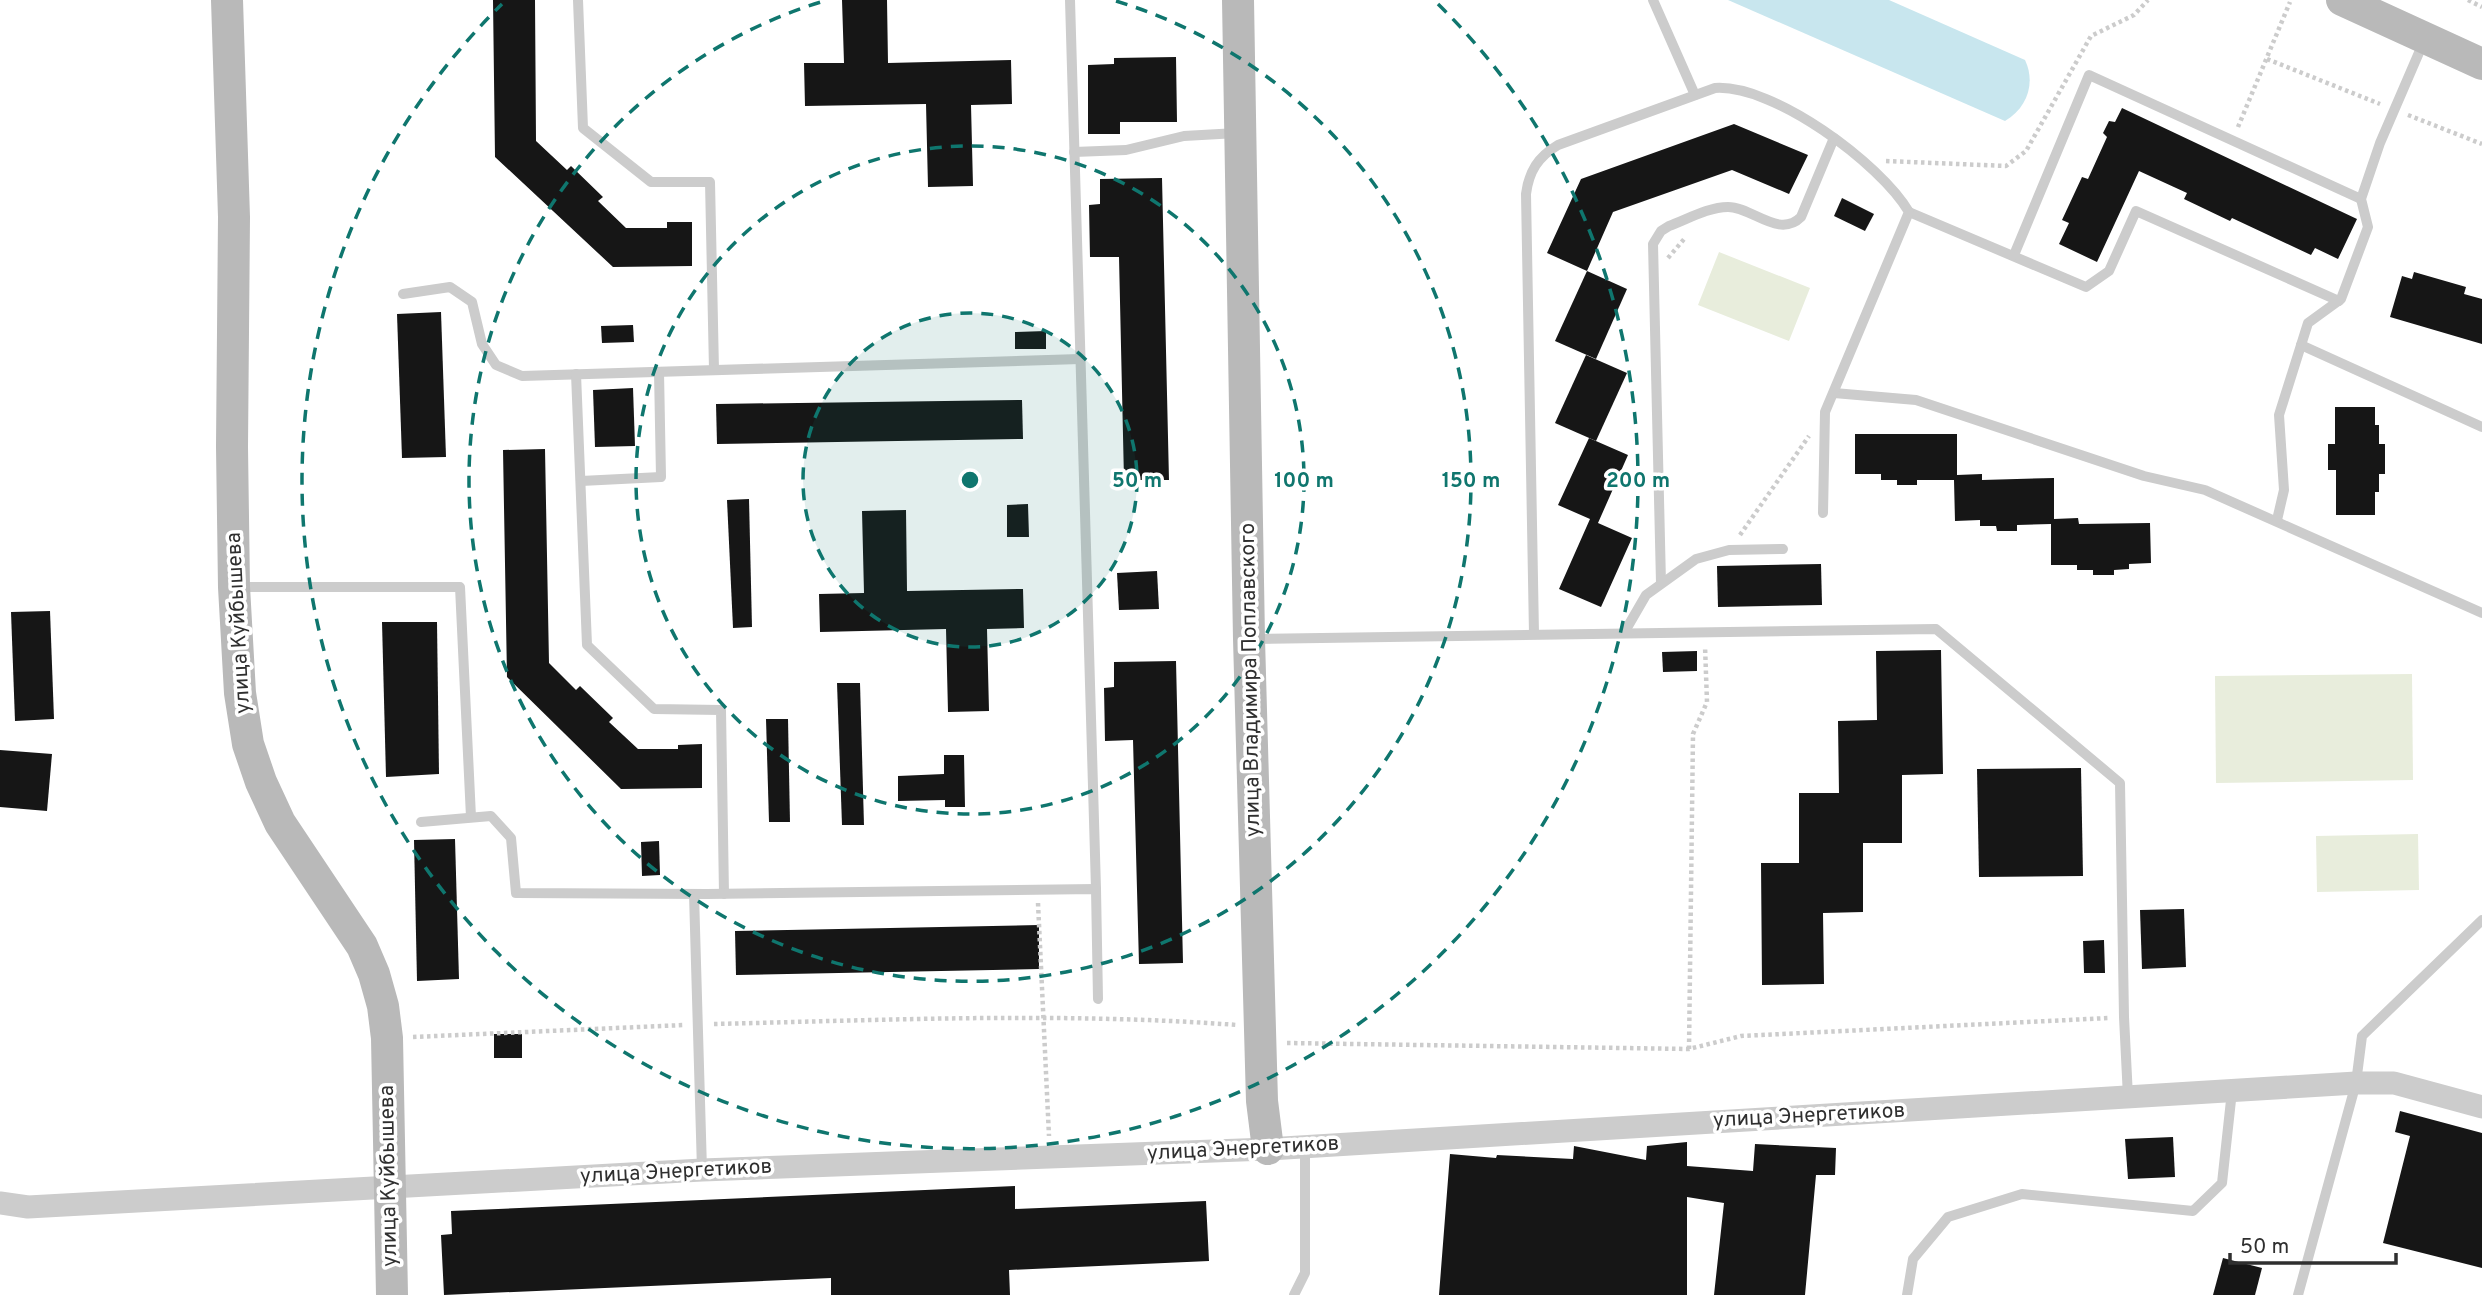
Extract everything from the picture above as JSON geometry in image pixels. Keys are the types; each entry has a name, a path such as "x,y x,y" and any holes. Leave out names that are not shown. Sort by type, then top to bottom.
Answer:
{"main road":[{"name":"улица Куйбышева","path":"227,0 234,217 234,587 240,693 248,744 261,782 280,823 362,946 383,1006 387,1038 392,1295"},
{"name":"улица Владимира Поплавского","path":"1238,0 1253,1034 1268,1149"},
{"path":"2342,0 2482,64"}],"street":[{"name":"улица Энергетиков","path":"0,1203 28,1207 702,1170 1268,1149 2356,1083 2394,1083 2482,1107"}],"lane":[{"path":"578,0 583,128 651,182 710,182 714,370"},
{"path":"1070,0 1098,999"},
{"path":"1653,0 1695,95"},
{"path":"2277,520 2284,490 2279,415 2308,323 2339,301 2368,227 2361,200 2380,143 2425,38"},
{"path":"2014,255 2089,75 2361,200"},
{"path":"1534,634 1526,194 1530,173 1546,153 1558,145 1715,88 1751,92 1812,123 1835,138 1898,194 1909,212 2086,286 2109,271 2136,211 2339,301"},
{"path":"1074,152 1126,150 1184,135 1240,132"},
{"path":"1661,583 1653,244 1657,236 1669,226 1730,207 1777,225 1785,226 1797,221 1835,138"},
{"path":"1823,513 1825,412 1909,212"},
{"path":"403,294 450,287 472,303 482,344 496,365 522,376 1080,359"},
{"path":"2301,345 2482,427"},
{"path":"580,481 661,477 659,372"},
{"path":"576,374 587,645 654,709 721,710 724,894"},
{"path":"1834,393 1916,400 2144,476 2205,490 2482,613"},
{"path":"1624,633 1639,603 1661,583 1696,559 1730,550 1783,549"},
{"path":"234,587 460,587 471,817"},
{"path":"1249,639 1936,629 2120,783 2128,1097"},
{"path":"421,822 491,817 511,838 516,894 1096,889"},
{"path":"694,894 702,1170"},
{"path":"2298,1295 2356,1083 2362,1036 2482,920"},
{"path":"1907,1295 1913,1259 1948,1217 2022,1194 2193,1211 2222,1183 2232,1091"},
{"path":"1294,1295 1305,1273 1305,1147"}],"path":[{"path":"1860,160 2006,166 2025,151 2091,36 2134,15 2148,0"},
{"path":"2468,0 2482,7"},
{"path":"2232,140 2290,2"},
{"path":"2267,59 2482,144"},
{"path":"1653,268 1677,248 1695,217"},
{"path":"1730,550 1825,412"},
{"path":"1689,1049 1693,734 1707,702 1705,633"},
{"path":"1038,890 1050,1158"},
{"path":"387,1038 698,1024 1043,1017 1172,1020 1253,1034 1689,1049 1741,1036 2124,1017"}],"green space":[{"path":"1719,252 1810,288 1789,341 1698,305"},
{"path":"2412,674 2413,780 2216,783 2215,676"},
{"path":"2418,834 2419,890 2317,892 2316,836"}],"water":[{"path":"1728,0 1889,0 2025,60 2030,77 2027,94 2019,109 2005,121"}],"building":[{"path":"493,0 535,0 536,141 567,170 571,166 603,197 598,201 626,228 667,228 667,222 692,222 692,266 613,267 495,157"},
{"path":"842,0 887,0 888,63 1011,60 1012,104 971,105 973,186 928,187 926,104 805,106 804,63 844,63"},
{"path":"1176,57 1177,122 1120,122 1120,134 1088,134 1088,65 1114,64 1114,58"},
{"path":"2122,108 2357,219 2338,259 2315,248 2311,255 2232,218 2230,221 2184,199 2187,193 2139,171 2097,262 2059,244 2069,223 2062,220 2082,177 2088,179 2107,137 2103,133 2109,121 2115,122"},
{"path":"1734,124 1808,155 1789,194 1732,170 1613,212 1587,271 1547,253 1581,179"},
{"path":"1162,178 1169,480 1124,480 1119,257 1090,257 1089,205 1100,204 1100,179"},
{"path":"1842,198 1874,214 1865,231 1834,216"},
{"path":"1587,271 1627,289 1596,359 1555,341"},
{"path":"2414,272 2466,287 2464,294 2482,299 2482,344 2390,317 2402,276 2412,279"},
{"path":"441,312 446,457 402,458 397,314"},
{"path":"633,325 634,342 602,343 601,326"},
{"path":"1046,331 1046,349 1015,349 1015,332"},
{"path":"1586,355 1627,373 1596,441 1555,423"},
{"path":"633,388 635,446 595,447 593,390"},
{"path":"1022,400 1023,439 717,444 716,404"},
{"path":"2335,407 2375,407 2379,444 2385,444 2385,474 2379,474 2379,492 2375,492 2375,515 2336,515 2336,470 2328,470 2328,444 2335,444"},
{"path":"1855,434 1957,434 1957,475 1982,474 1982,480 2054,478 2054,519 2078,518 2079,524 2150,523 2151,563 2129,564 2129,569 2114,570 2114,575 2093,575 2093,570 2077,570 2077,565 2051,565 2051,524 2017,525 2017,531 1997,531 1996,526 1980,526 1980,520 1955,521 1954,480 1917,480 1917,485 1897,485 1897,480 1881,480 1881,474 1855,474"},
{"path":"1589,438 1628,455 1598,523 1632,538 1601,607 1559,589 1590,519 1558,505"},
{"path":"545,449 549,663 576,690 580,686 613,718 609,722 638,749 678,749 678,745 702,744 702,788 621,789 507,677 503,450"},
{"path":"749,499 752,627 733,628 727,500"},
{"path":"1028,504 1029,537 1007,537 1007,505"},
{"path":"906,510 907,591 1023,589 1024,628 987,629 989,711 948,712 946,629 820,632 819,594 864,593 862,511"},
{"path":"1821,564 1822,605 1718,607 1717,566"},
{"path":"1157,571 1159,609 1119,610 1117,573"},
{"path":"50,611 54,719 15,721 11,612"},
{"path":"382,622 437,622 439,774 386,777"},
{"path":"1941,650 1943,774 1902,775 1902,843 1863,843 1863,912 1823,913 1824,984 1762,985 1761,863 1799,863 1799,793 1839,793 1838,721 1877,720 1876,651"},
{"path":"1697,651 1697,671 1663,672 1662,652"},
{"path":"1176,661 1183,963 1139,964 1133,740 1105,741 1104,688 1114,687 1114,662"},
{"path":"837,683 860,683 864,825 842,825"},
{"path":"766,719 788,719 790,822 769,822"},
{"path":"0,750 52,754 47,811 0,807"},
{"path":"944,755 964,755 965,807 945,807 945,800 898,801 898,776 944,774"},
{"path":"2081,768 2083,876 1979,877 1977,769"},
{"path":"455,839 459,979 417,981 414,840"},
{"path":"659,841 660,875 642,876 641,842"},
{"path":"2184,909 2186,967 2142,969 2140,910"},
{"path":"1039,925 1039,969 736,975 735,931"},
{"path":"2104,940 2105,973 2084,973 2083,941"},
{"path":"494,1034 522,1034 522,1058 494,1058"},
{"path":"2400,1111 2482,1133 2482,1268 2383,1243 2410,1136 2395,1132"},
{"path":"2173,1137 2175,1177 2128,1179 2125,1139"},
{"path":"1687,1142 1687,1166 1753,1171 1755,1144 1836,1148 1835,1175 1816,1175 1805,1295 1714,1295 1724,1203 1687,1197 1687,1295 1439,1295 1450,1154 1496,1158 1497,1155 1573,1159 1574,1146 1646,1160 1647,1146"},
{"path":"1015,1186 1015,1209 1206,1201 1209,1261 1009,1270 1010,1295 831,1295 831,1278 444,1295 441,1235 452,1234 451,1211"},
{"path":"2223,1258 2262,1268 2255,1295 2213,1295"}]}
